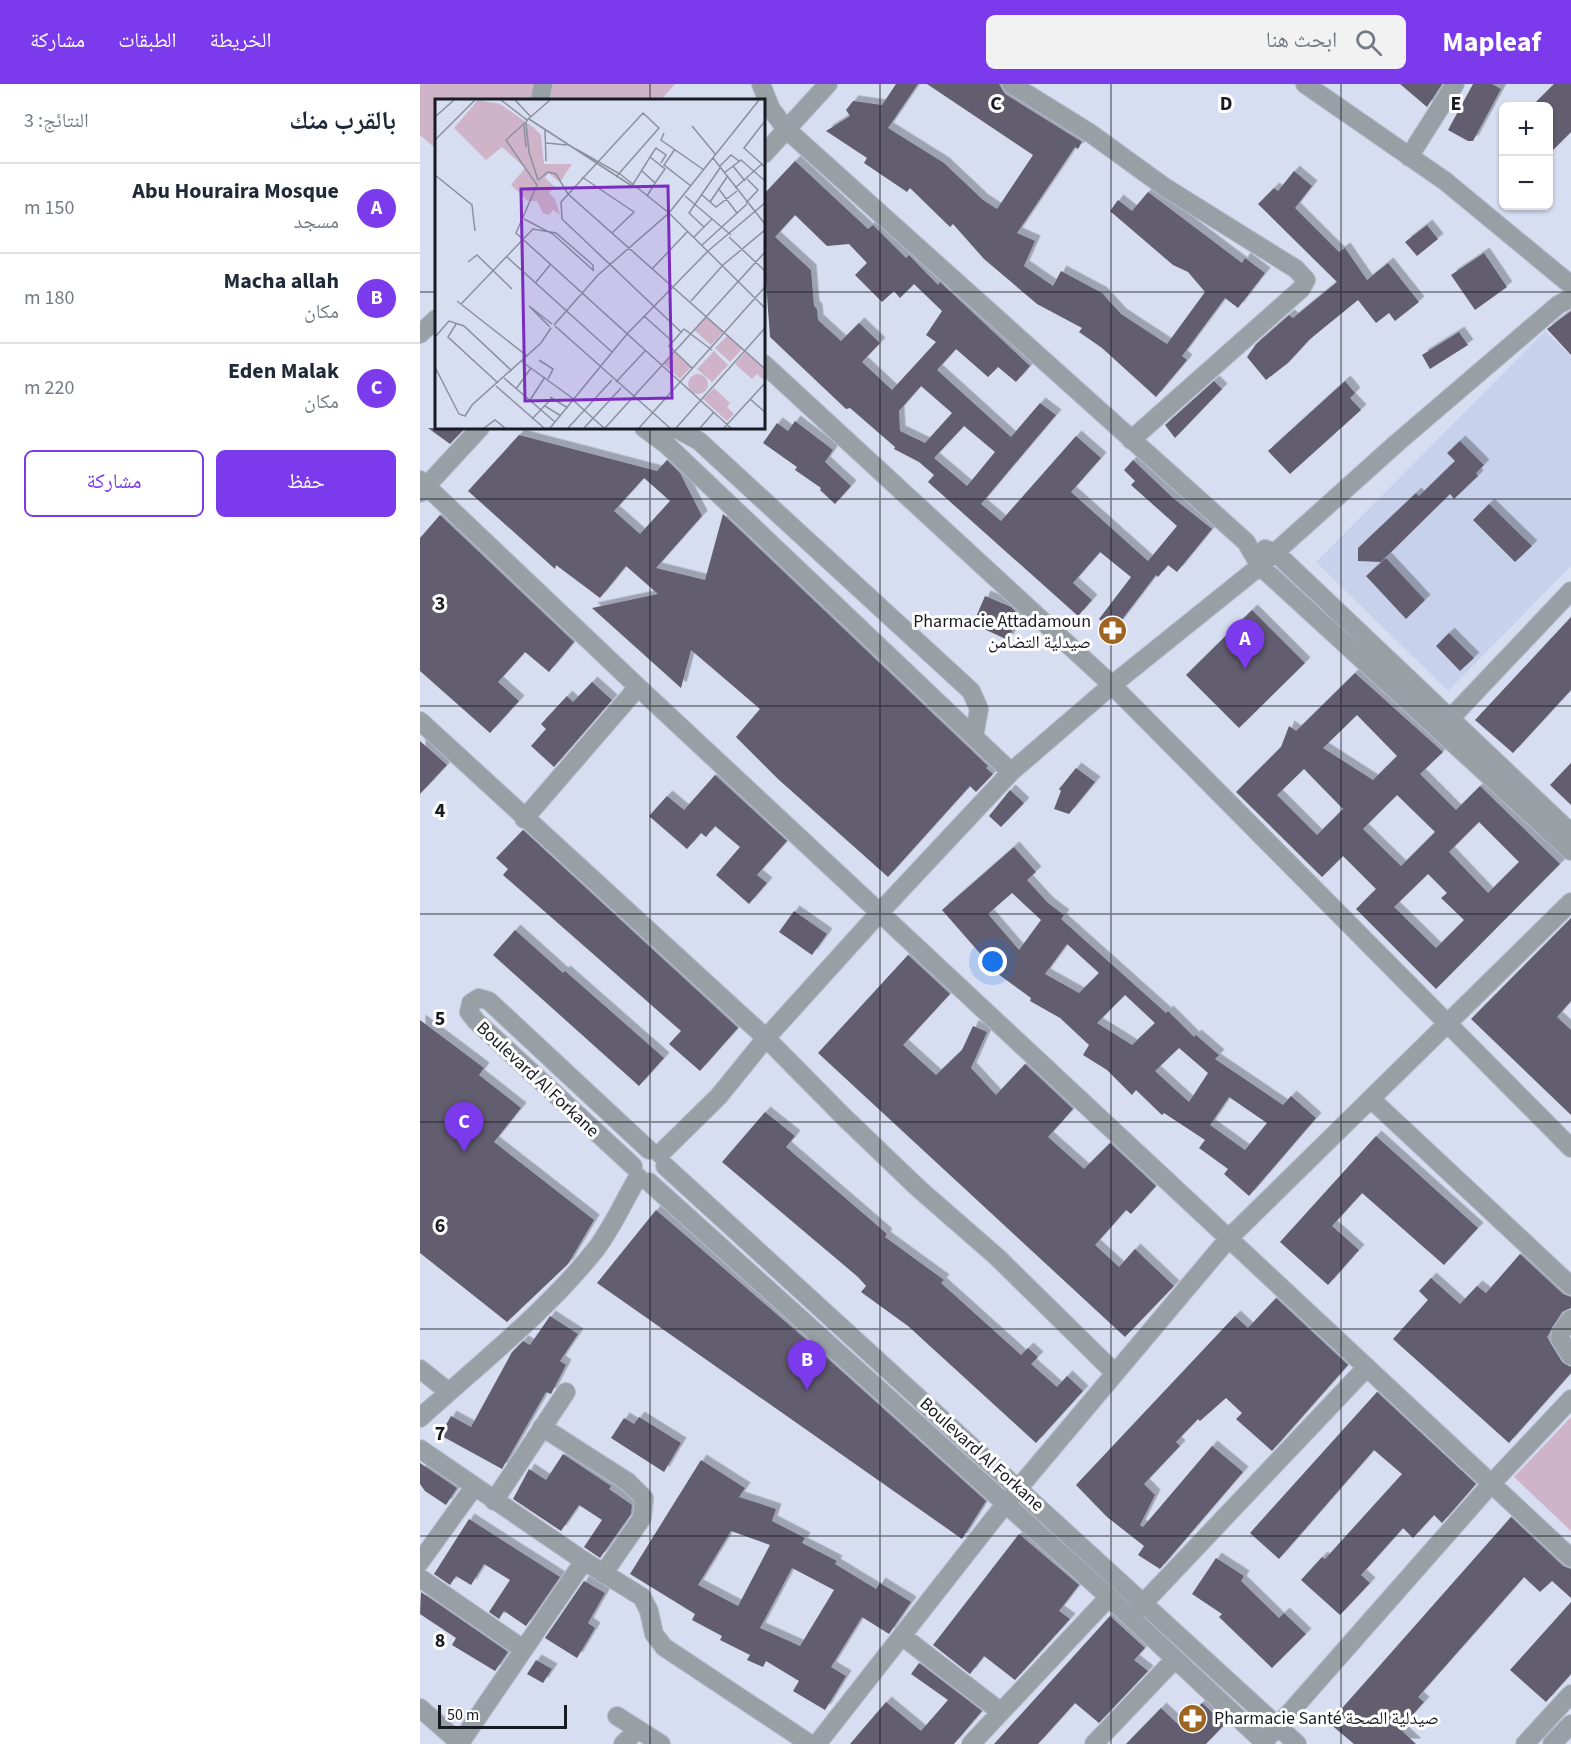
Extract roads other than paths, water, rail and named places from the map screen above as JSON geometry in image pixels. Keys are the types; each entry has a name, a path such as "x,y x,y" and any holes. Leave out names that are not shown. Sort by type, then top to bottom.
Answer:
{"street":[{"path":"540,99 543,84"},
{"path":"761,84 771,109 786,129 1246,542 1260,566 1571,851"},
{"path":"765,153 828,84"},
{"path":"1011,84 1090,133 1166,188 1296,269 1306,280 1301,289 1131,440"},
{"path":"1305,84 1445,181 1571,285"},
{"path":"1410,157 1455,84"},
{"path":"420,1418 583,1264 598,1246 640,1175 637,1155 658,1156 719,1096 766,1038 1011,772 1112,685 1276,553 1398,442 1558,305 1571,298"},
{"path":"420,334 435,320"},
{"path":"765,365 1112,685 1571,1148"},
{"path":"479,429 422,486 1571,1558"},
{"path":"645,429 667,445 1011,772"},
{"path":"673,429 699,441 971,691 979,709 974,736"},
{"path":"1246,542 1276,553 1571,832"},
{"path":"1438,731 1571,591"},
{"path":"524,819 638,687"},
{"path":"420,721 524,819 766,1038 844,1117 918,1188 997,1257 1114,1372"},
{"path":"817,1744 1019,1487 1229,1238 1571,902"},
{"name":"Boulevard Al Forkane","path":"1264,1743 1006,1503 640,1175 476,1021 469,1012 471,1003 479,998 489,1001 1297,1744"},
{"path":"1371,1099 1571,1286"},
{"path":"640,1175 661,1177 658,1156"},
{"path":"1571,1319 1561,1332 1560,1339 1564,1349 1571,1356"},
{"path":"1130,1617 1367,1367"},
{"path":"420,1369 449,1392"},
{"path":"494,1501 566,1392"},
{"path":"1264,1743 1492,1483 1571,1399"},
{"path":"542,1427 628,1482 644,1498 642,1518 603,1574"},
{"path":"420,1449 584,1562 642,1597 649,1611 654,1634 664,1647 810,1744"},
{"path":"420,1562 474,1487"},
{"path":"420,1709 461,1743 584,1562"},
{"path":"420,1578 524,1649"},
{"path":"970,1744 1109,1597"},
{"path":"902,1636 1001,1712"},
{"path":"1094,1744 1175,1659"},
{"path":"1525,1744 1571,1694"},
{"path":"617,1716 661,1744"},
{"path":"1552,1744 1571,1724"},
{"path":"623,1744 638,1729"}],"place":[{"name":"Pharmacie Attadamoun صيدلية التضامن","path":"1112,631"},
{"name":"Abu Houraira Mosque","path":"1245,669"},
{"name":"Eden Malak","path":"464,1152"},
{"name":"Macha allah","path":"807,1390"},
{"name":"Pharmacie Santé صيدلية الصحة","path":"1193,1718"}]}
